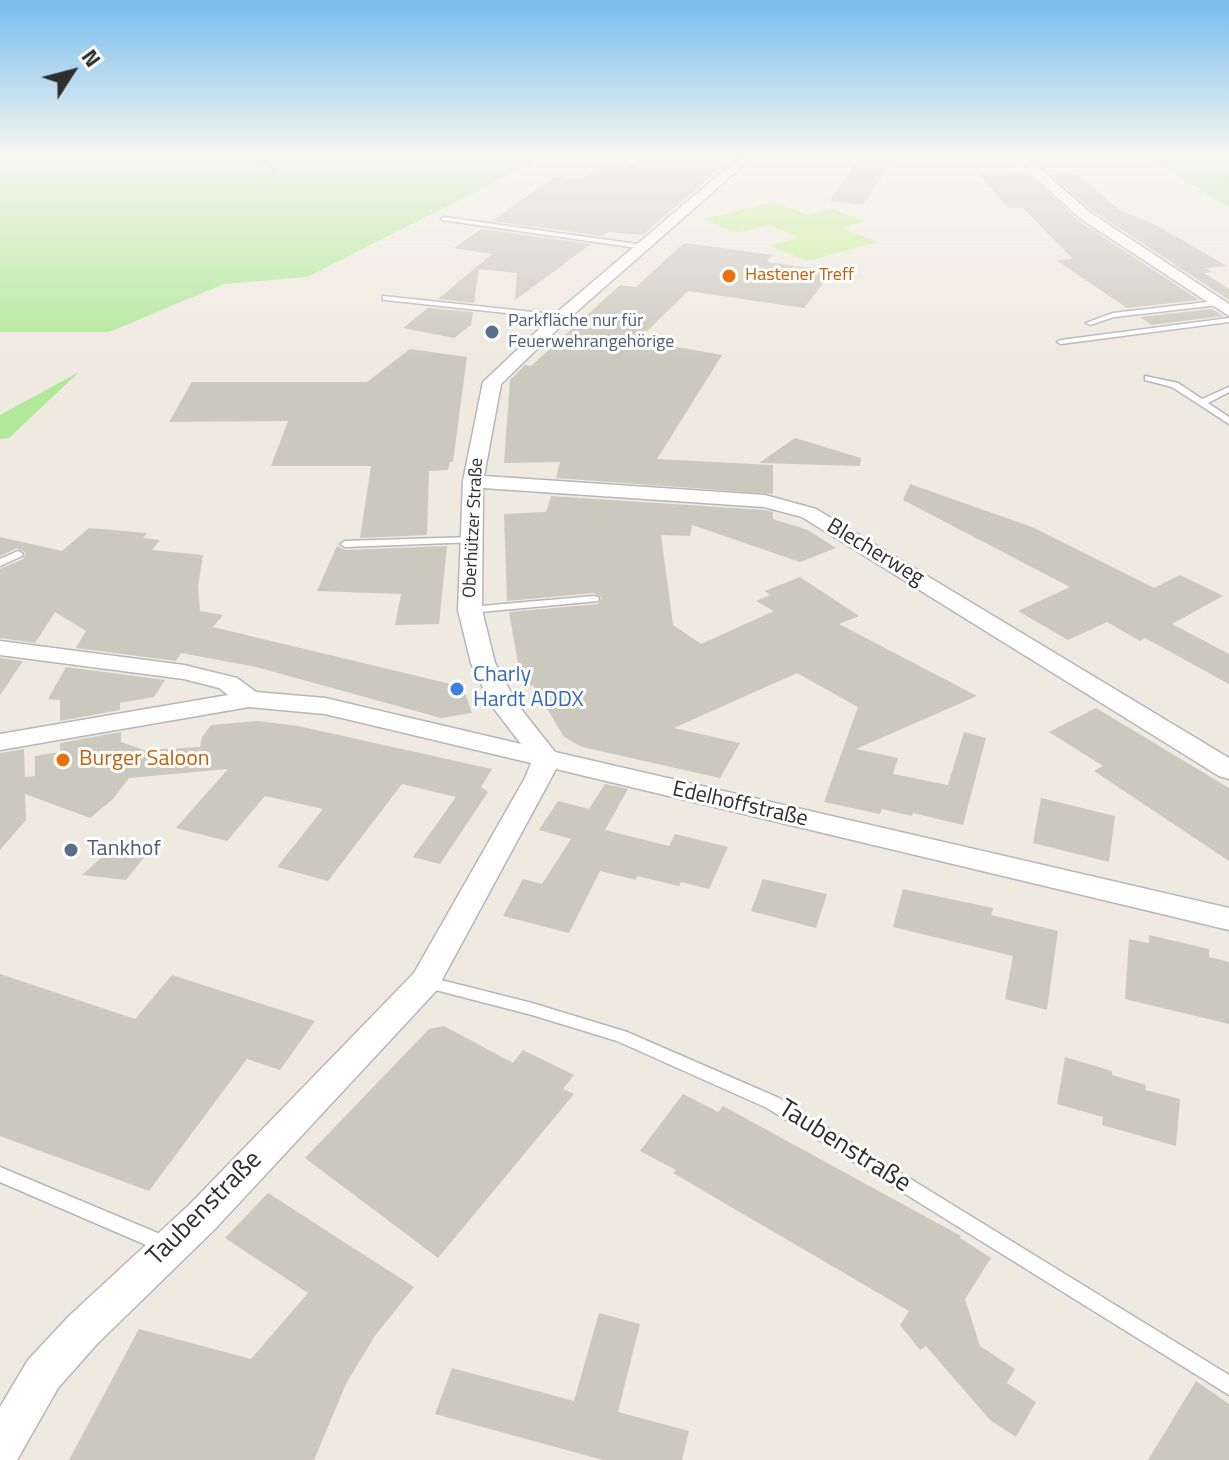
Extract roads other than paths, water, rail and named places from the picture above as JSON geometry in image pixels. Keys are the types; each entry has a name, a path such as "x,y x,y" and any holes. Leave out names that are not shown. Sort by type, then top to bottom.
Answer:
{"street":[{"name":"Oberhützer Straße","path":"546,758 505,706 483,663 470,610 473,481 492,382 561,317 671,223"},
{"path":"1097,223 1229,311"},
{"name":"Blecherweg","path":"473,481 765,501 809,513 1229,770"},
{"path":"0,648 184,672 228,683 249,699"},
{"path":"0,742 249,699"},
{"name":"Edelhoffstraße","path":"249,699 325,706 1229,919"},
{"name":"Taubenstraße","path":"0,1448 43,1374 83,1330 170,1247 425,982 539,778 546,758"}],"lane":[{"path":"474,223 644,247"},
{"path":"386,298 561,317"},
{"path":"1090,323 1113,315 1216,303"},
{"path":"1061,342 1229,320"},
{"path":"1148,378 1175,385 1229,421"},
{"path":"1201,403 1229,389"},
{"path":"345,544 472,540"},
{"path":"0,563 18,554"},
{"path":"470,610 594,599"},
{"name":"Taubenstraße","path":"425,982 622,1036 773,1103 1229,1386"},
{"path":"0,1174 170,1247"}],"place":[{"name":"Hastener Treff","path":"729,276"},
{"name":"Parkfläche nur für Feuerwehrangehörige","path":"492,332"},
{"name":"Charly Hardt ADDX","path":"457,689"},
{"name":"Burger Saloon","path":"63,760"},
{"name":"Tankhof","path":"71,850"}]}
